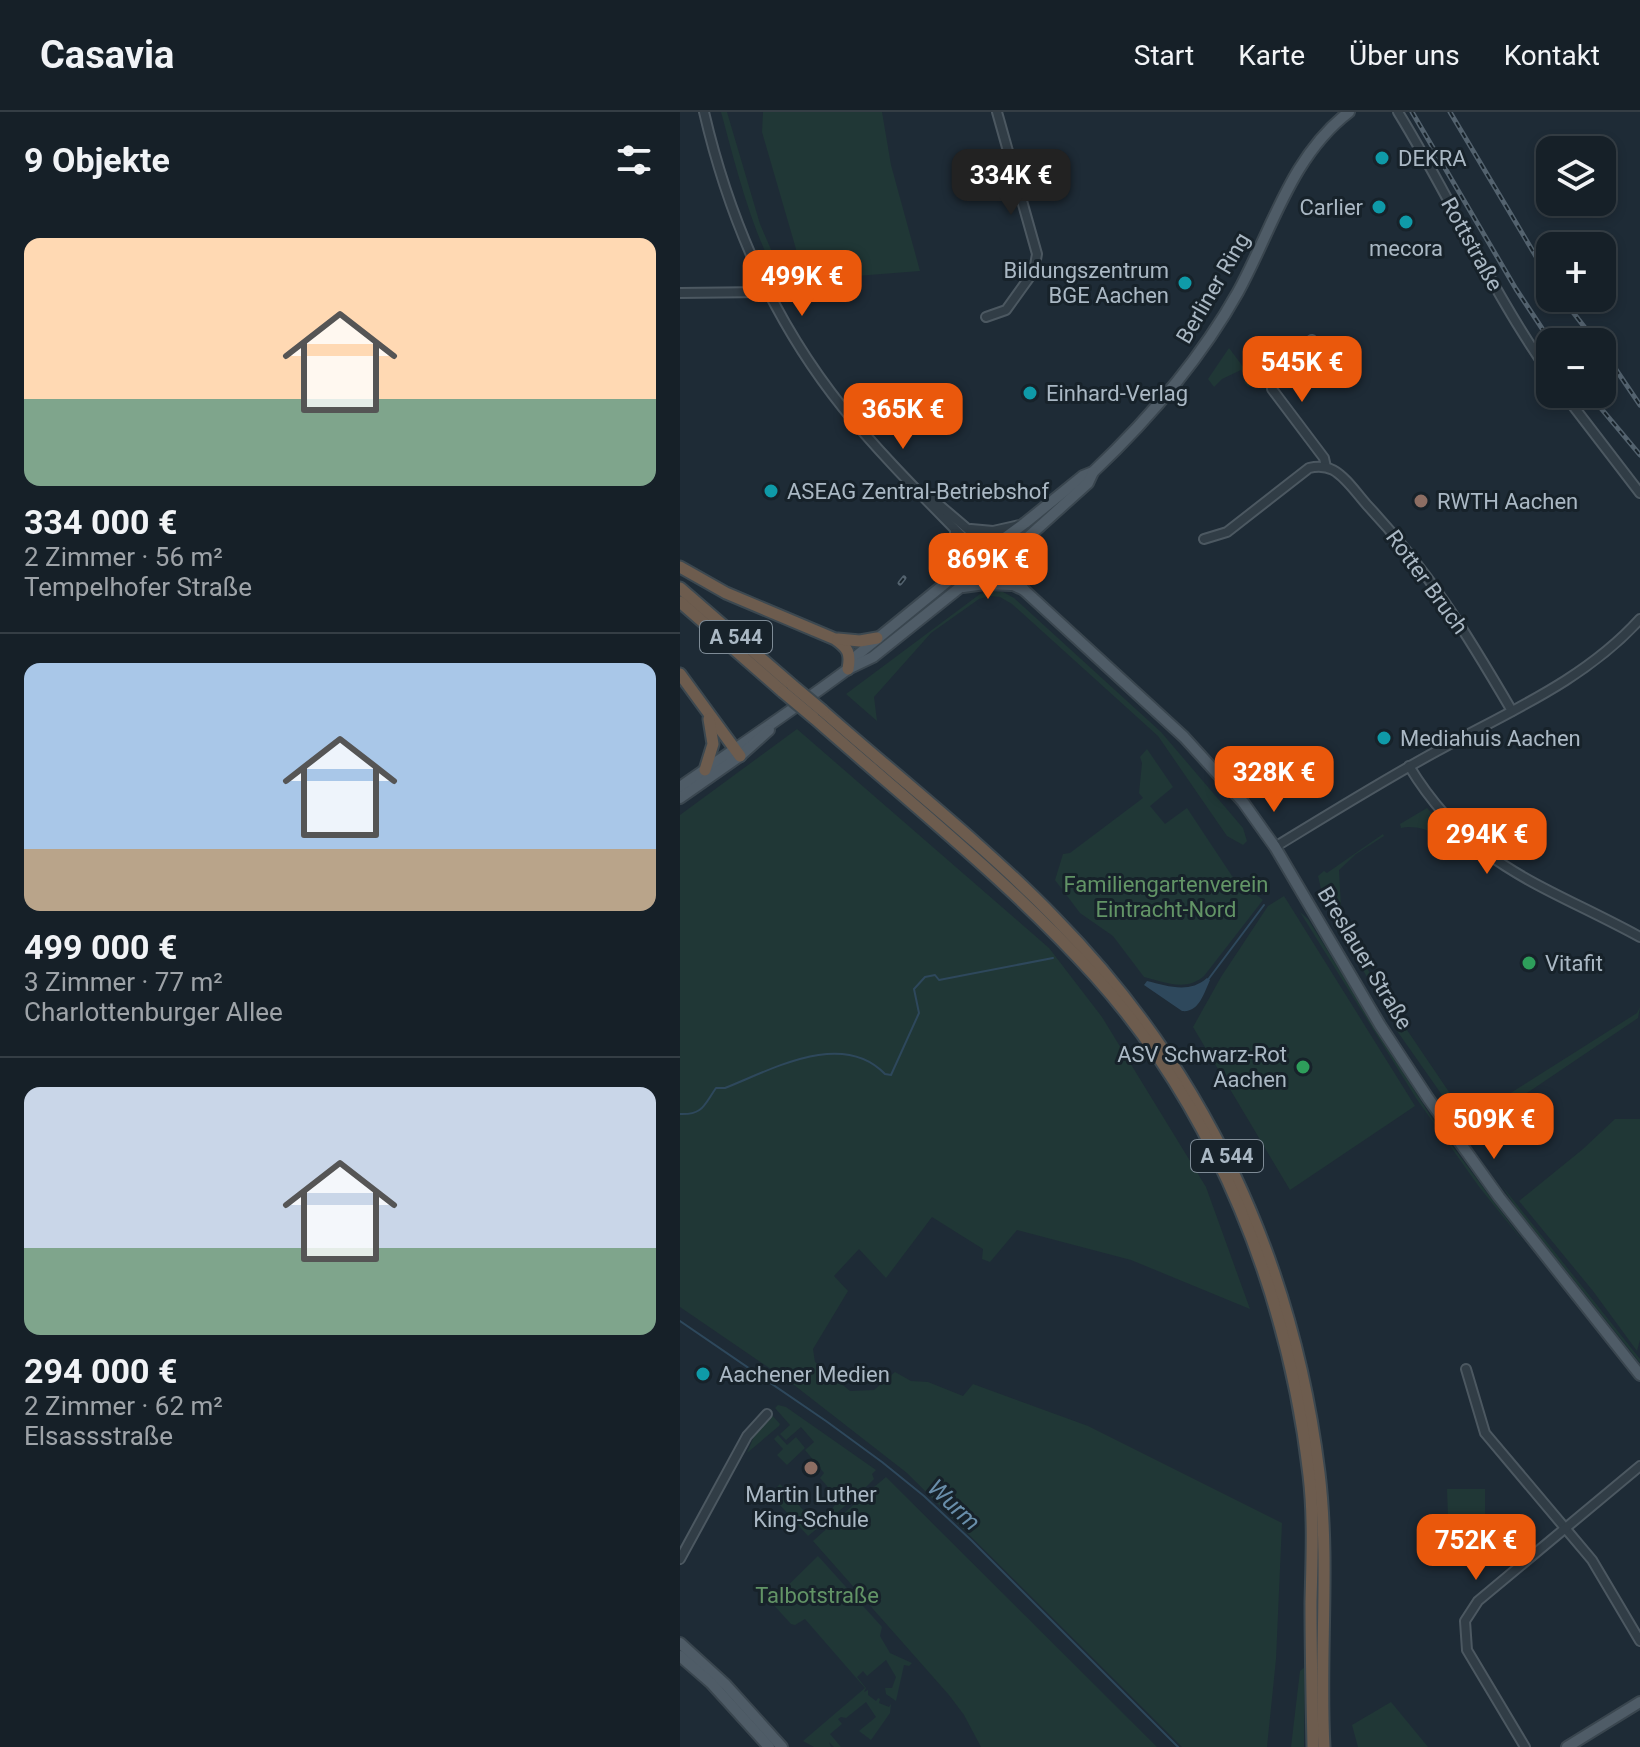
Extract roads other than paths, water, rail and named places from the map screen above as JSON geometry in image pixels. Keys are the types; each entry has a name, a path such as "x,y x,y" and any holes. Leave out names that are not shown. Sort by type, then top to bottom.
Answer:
{"highway":[{"path":"680,567 726,593 835,639 846,646 848,669"},
{"name":"A 544","path":"680,588 788,689"},
{"name":"A 544","path":"680,602 788,689 1054,917 1105,972 1183,1078 1229,1162 1258,1225 1279,1285 1310,1407 1323,1520 1324,1747"},
{"path":"835,639 860,641 877,638"},
{"path":"680,674 737,752"},
{"path":"705,770 713,744 708,714"},
{"name":"A 544","path":"818,715 1046,924 1097,979 1137,1029 1174,1084 1226,1179 1269,1287 1287,1347 1299,1408 1312,1521 1313,1747"}],"main road":[{"name":"Berliner Ring","path":"680,798 848,669 873,657 1017,547 1088,483 1093,472 1137,429 1189,367 1238,292 1311,151 1349,112"},
{"name":"Berliner Ring","path":"848,669 855,657 877,638 980,555 1083,476 1093,472"},
{"path":"961,587 1019,585 1017,547"},
{"name":"Breslauer Straße","path":"990,548 1001,558 1019,585"},
{"name":"Breslauer Straße","path":"980,555 1019,585 1184,737 1243,802 1275,847 1380,1025 1428,1098 1499,1197 1640,1375"},
{"name":"Berliner Ring","path":"680,787 737,752"},
{"path":"680,1643 726,1685 782,1747"},
{"path":"680,1656 711,1683 769,1747"},
{"path":"1567,1747 1640,1702"}],"street":[{"path":"704,112 723,185 769,292 835,396 874,444 980,555"},
{"path":"986,317 1006,310 1034,271 1037,254 997,112"},
{"name":"Rottstraße","path":"1398,112 1494,286 1536,352"},
{"path":"680,293 769,292"},
{"name":"Rotter Bruch","path":"1312,340 1275,370 1272,389 1324,458 1326,467 1352,489 1430,577 1512,711"},
{"path":"1575,408 1640,493"},
{"path":"1204,539 1227,532 1309,468 1326,467"},
{"path":"909,481 990,548"},
{"path":"970,529 993,531 1025,523"},
{"path":"953,529 961,558 957,574"},
{"path":"1275,847 1409,766 1581,672 1620,642 1640,619"},
{"path":"1409,766 1452,824 1497,863 1640,937"},
{"path":"1466,1369 1485,1433 1592,1560 1640,1641"},
{"path":"680,1559 747,1436 767,1414"},
{"path":"1525,1747 1467,1650 1465,1621 1478,1601 1640,1466"}],"water":[{"path":"1207,978 1210,980 1200,1001 1188,1011 1182,1011 1144,985 1147,981 1186,987"}],"waterway":[{"path":"1207,981 1264,905"},
{"path":"680,1114 698,1111 716,1088 725,1088 806,1057 848,1055 868,1061 891,1075 919,1013 914,989 925,977 935,975 939,980 1053,958"},
{"name":"Wurm","path":"680,1321 826,1421 924,1496 1178,1747"}],"railway":[{"path":"1412,112 1542,328"},
{"path":"1450,112 1536,256"},
{"path":"1573,312 1585,328"},
{"path":"1616,370 1640,405"},
{"path":"1601,408 1640,455"},
{"path":"900,583 904,578"}],"place":[{"name":"DEKRA","path":"1382,158"},
{"name":"Carlier","path":"1379,207"},
{"name":"mecora","path":"1406,222"},
{"name":"Bildungszentrum BGE Aachen","path":"1185,283"},
{"name":"Einhard-Verlag","path":"1030,393"},
{"name":"ASEAG Zentral-Betriebshof","path":"771,491"},
{"name":"RWTH Aachen","path":"1421,501"},
{"name":"Mediahuis Aachen","path":"1384,738"},
{"name":"Vitafit","path":"1529,963"},
{"name":"ASV Schwarz-Rot Aachen","path":"1303,1067"},
{"name":"Aachener Medien","path":"703,1374"},
{"name":"Martin Luther King-Schule","path":"811,1468"}],"park label":[{"name":"Familiengartenverein Eintracht-Nord","path":"1166,896"},
{"name":"Talbotstraße","path":"817,1595"}]}
